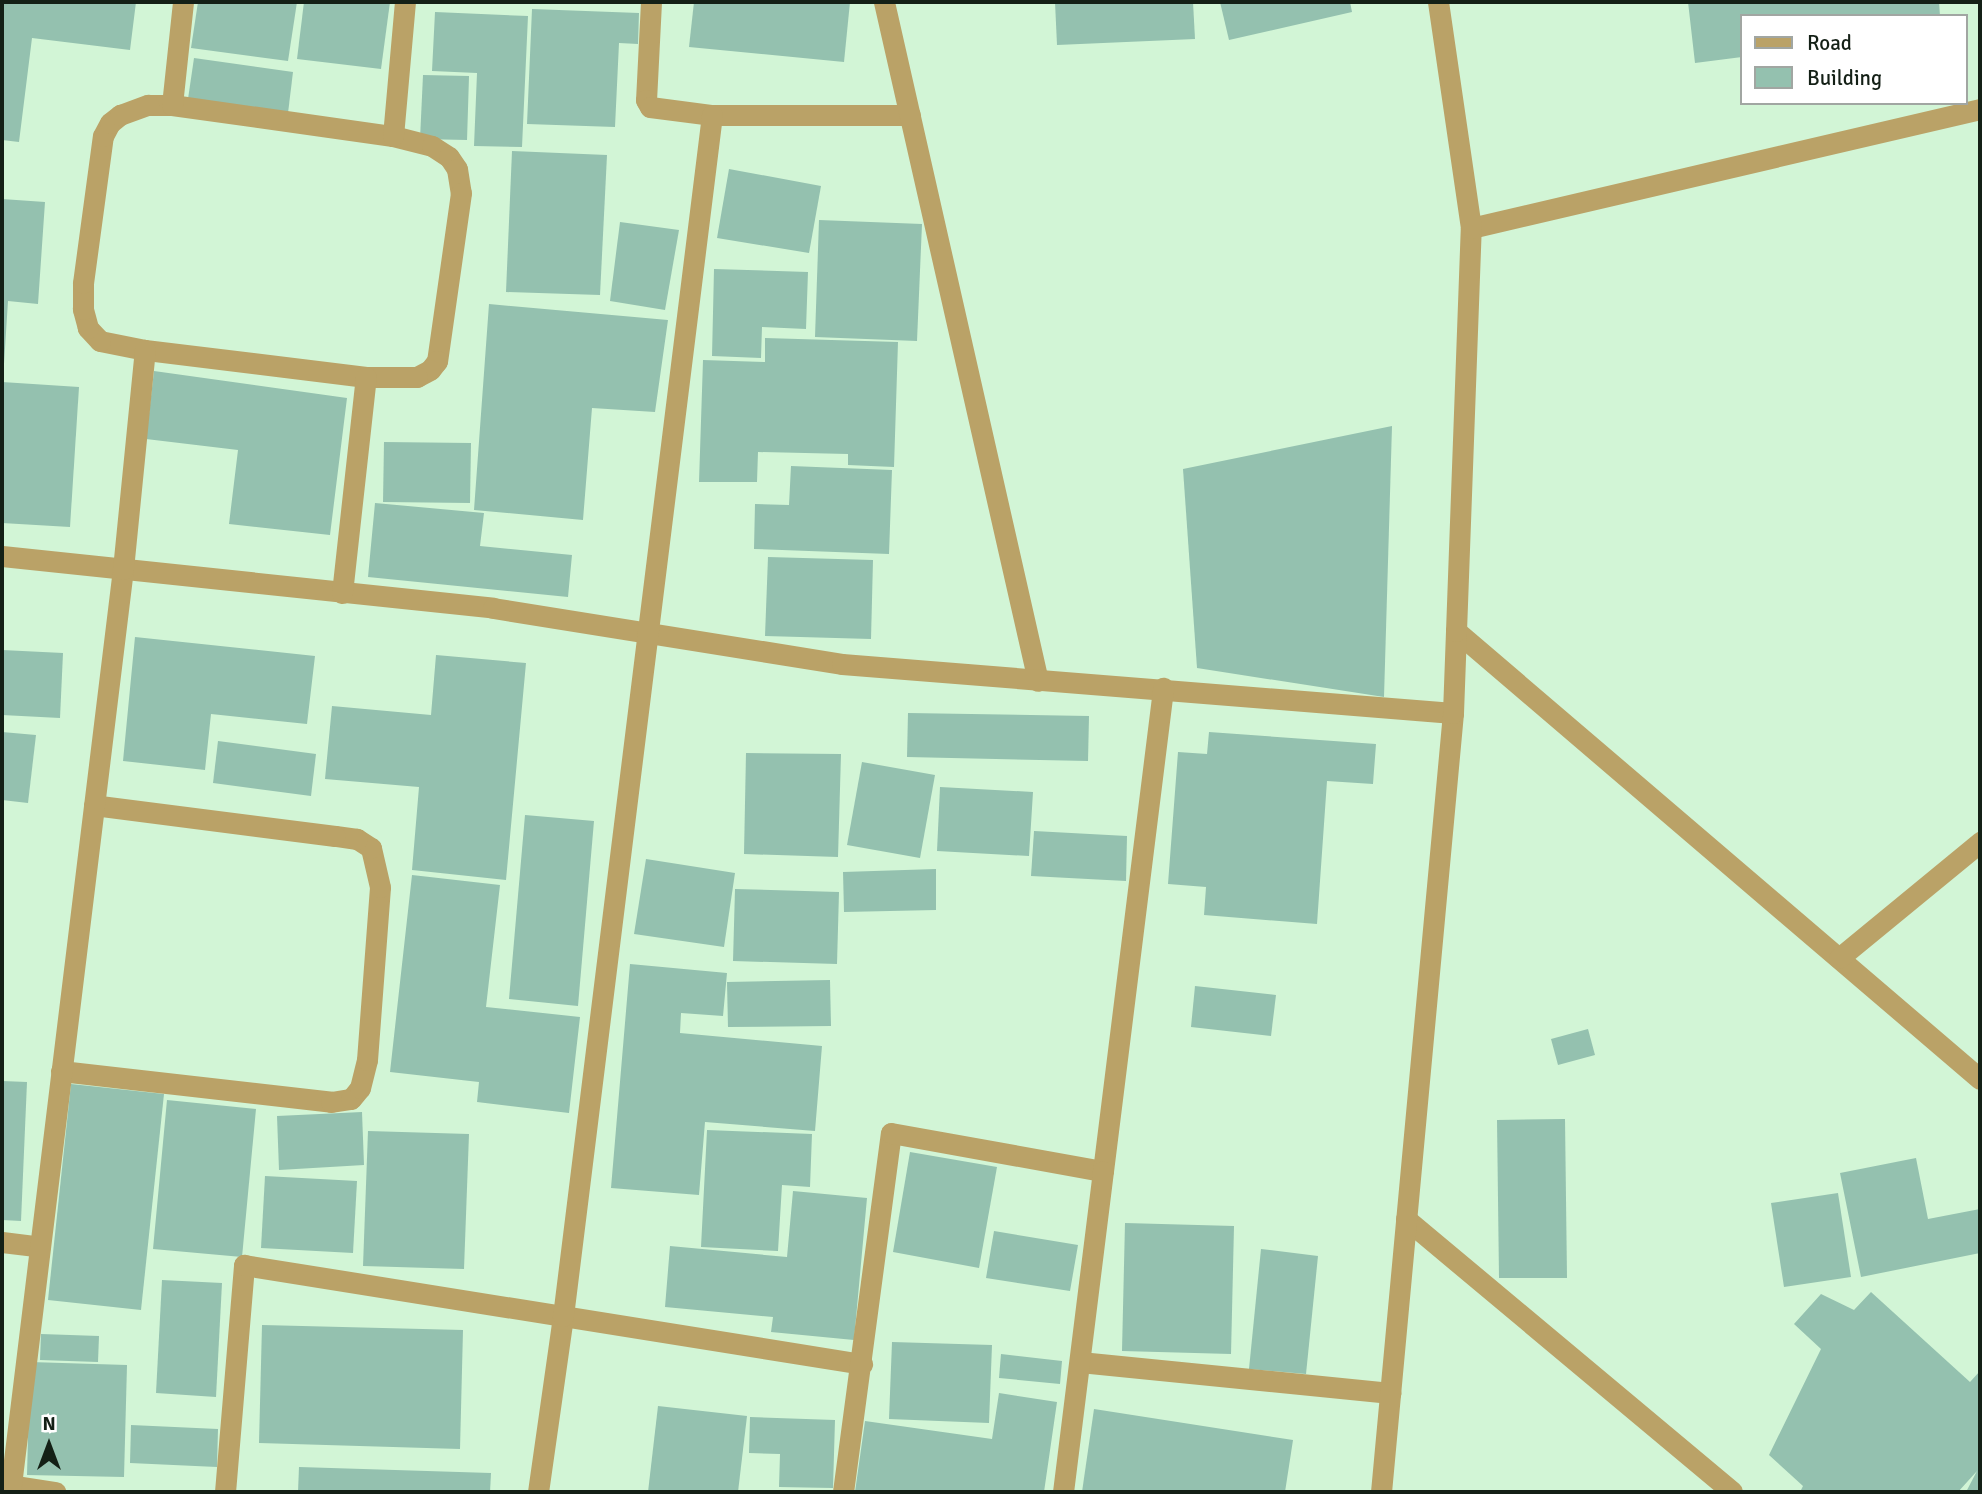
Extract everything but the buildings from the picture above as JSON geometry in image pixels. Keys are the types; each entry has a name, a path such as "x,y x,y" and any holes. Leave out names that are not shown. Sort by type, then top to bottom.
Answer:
{"street":[{"path":"172,105 183,2"},
{"path":"393,136 405,2"},
{"path":"651,2 646,100 650,107 656,110 712,115 910,115"},
{"path":"884,2 1038,681"},
{"path":"1381,1492 1453,713 1471,228 1438,2"},
{"path":"172,105 393,136 432,146 449,156 457,169 461,193 438,361 417,377 366,377 145,350 100,341 88,328 83,309 83,282 103,136 110,123 129,109 172,105"},
{"path":"1471,228 1980,109"},
{"path":"538,1492 563,1316 712,115"},
{"path":"55,1492 6,1484 40,1247 123,569 145,350"},
{"path":"342,593 366,377"},
{"path":"2,556 494,608 842,664 1453,713"},
{"path":"1456,631 1980,1079"},
{"path":"1063,1492 1163,688"},
{"path":"61,1071 331,1102 351,1099 360,1088 367,1060 380,887 371,848 357,839 94,805"},
{"path":"1839,958 1980,842"},
{"path":"844,1492 891,1133 1103,1171"},
{"path":"1406,1219 1732,1492"},
{"path":"2,1242 40,1247"},
{"path":"225,1492 244,1265 862,1364"},
{"path":"1080,1362 1390,1393"}]}
